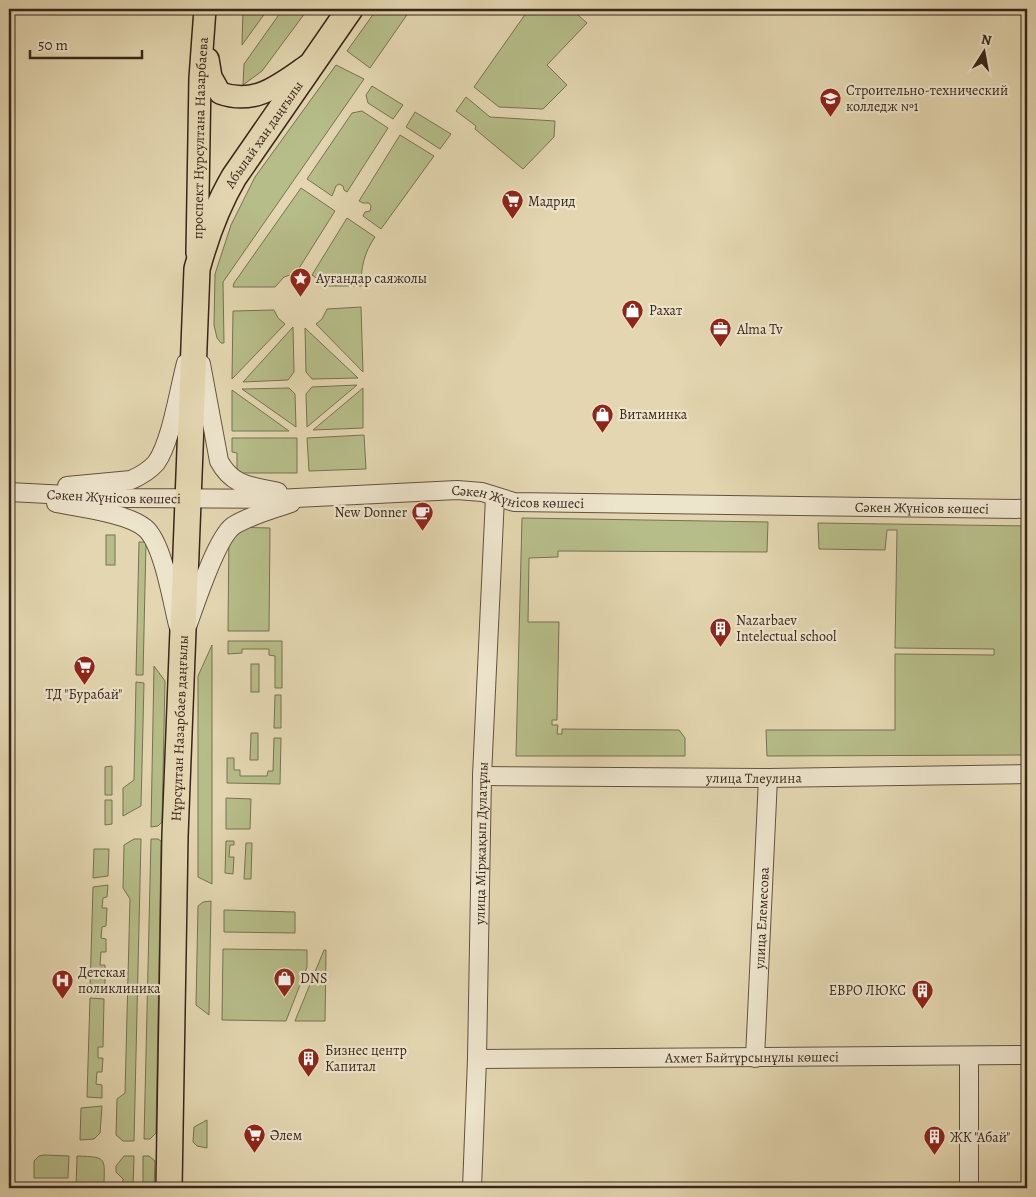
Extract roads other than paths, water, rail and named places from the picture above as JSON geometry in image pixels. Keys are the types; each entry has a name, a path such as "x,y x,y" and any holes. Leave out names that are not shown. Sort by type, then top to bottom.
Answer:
{"highway":[{"name":"Абылай хан даңғылы","path":"196,268 222,197 312,62 350,9"},
{"name":"Нұрсұлтан Назарбаев даңғылы","path":"169,1188 175,836 196,268"}],"main road":[{"name":"проспект Нурсултана Назарбаева","path":"196,268 200,78 205,9"},
{"path":"204,35 211,77 220,93 230,97 251,97 268,91 312,62"}],"street":[{"path":"9,492 130,480 149,470 159,457 166,443 195,329"},
{"path":"195,329 219,461 223,469 240,483 306,498"},
{"name":"Сәкен Жүнісов көшесі","path":"9,492 126,498 276,499 457,490 482,492 514,502 1027,509"},
{"path":"9,492 125,518 145,528 157,545 182,640"},
{"name":"улица Міржақып Дулатұлы","path":"472,1188 477,1059 482,776 495,497"},
{"path":"182,640 218,546 226,532 240,522 306,498"},
{"name":"улица Тлеулина","path":"482,776 768,778 1027,774"},
{"name":"улица Елемесова","path":"756,1058 768,778"},
{"name":"Ахмет Байтұрсынұлы көшесі","path":"477,1059 756,1058 1027,1054"},
{"path":"969,1056 969,1188"}],"place":[{"name":"Строительно-технический колледж №1","path":"830,117"},
{"name":"Мадрид","path":"512,220"},
{"name":"Ауғандар саяжолы","path":"300,297"},
{"name":"Рахат","path":"633,329"},
{"name":"Alma Tv","path":"721,348"},
{"name":"Витаминка","path":"603,433"},
{"name":"New Donner","path":"423,531"},
{"name":"Nazarbaev Intelectual school","path":"720,647"},
{"name":"ТД \"Бурабай\"","path":"84,685"},
{"name":"DNS","path":"284,997"},
{"name":"Детская поликлиника","path":"62,999"},
{"name":"ЕВРО ЛЮКС","path":"922,1009"},
{"name":"Бизнес центр Капитал","path":"309,1077"},
{"name":"Әлем","path":"254,1154"},
{"name":"ЖК \"Абай\"","path":"934,1156"}]}
